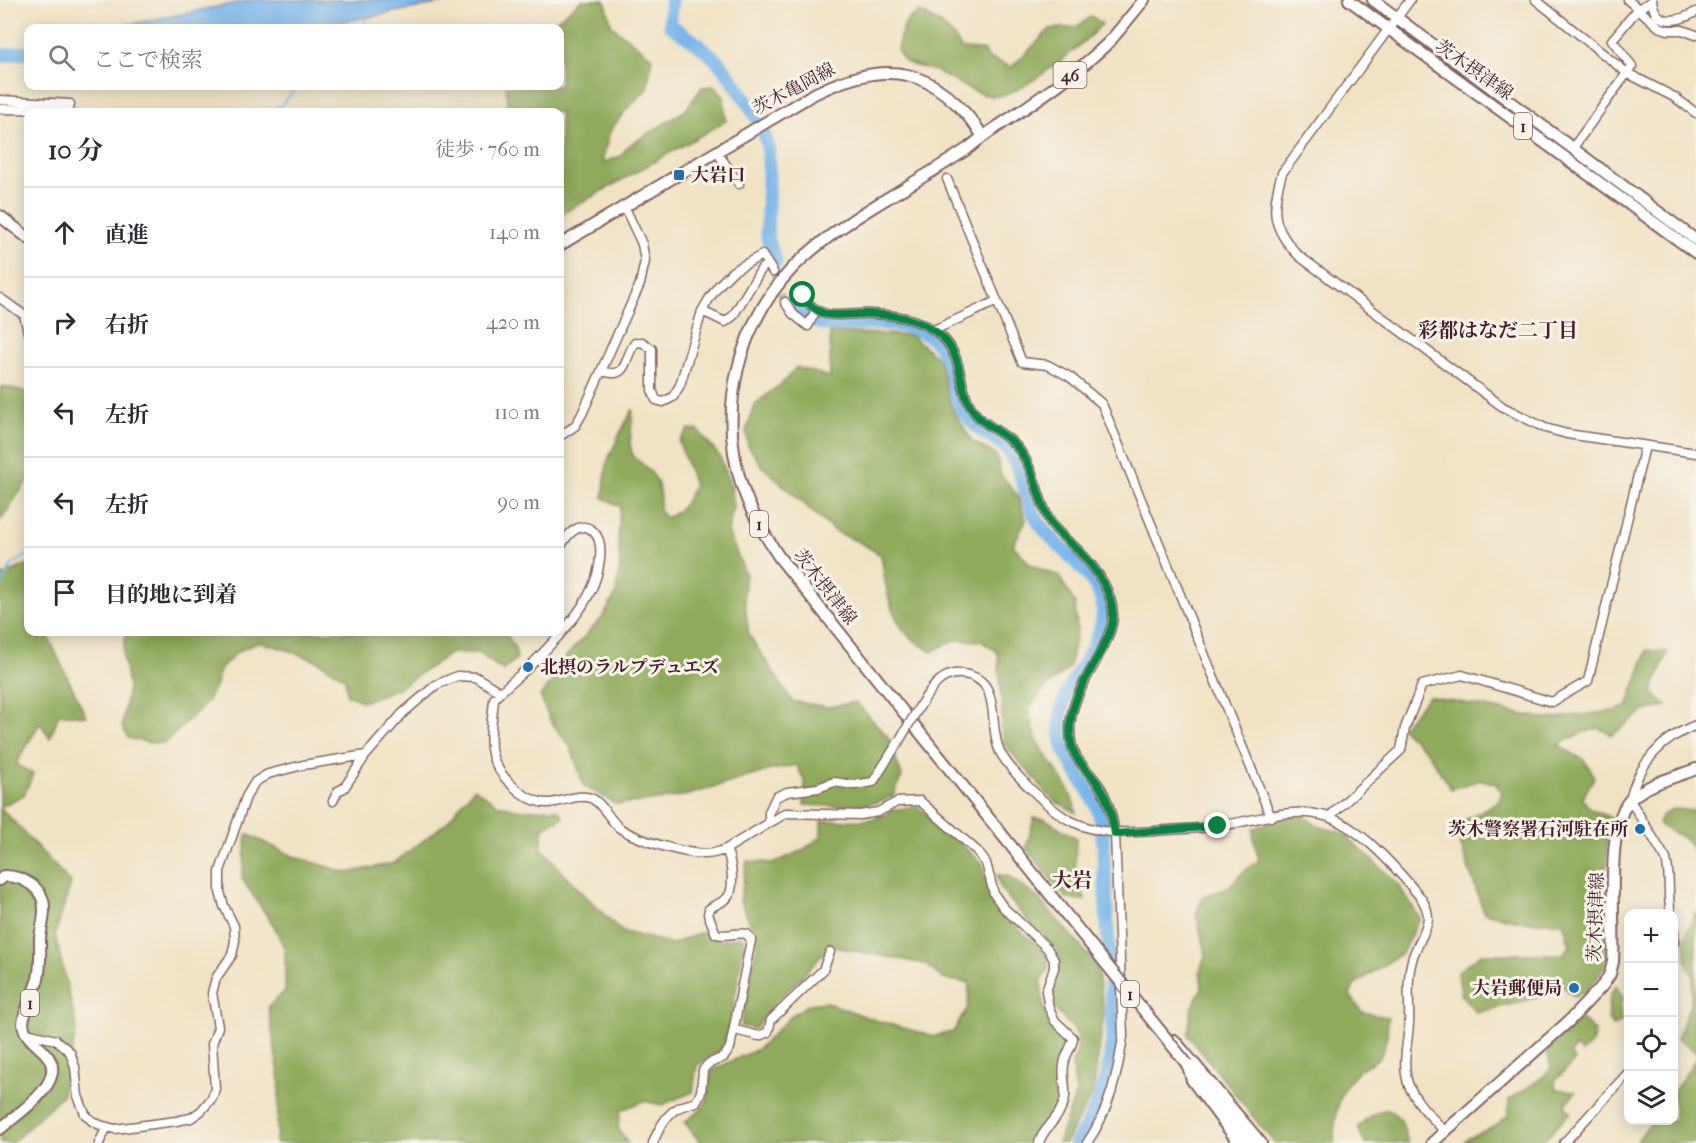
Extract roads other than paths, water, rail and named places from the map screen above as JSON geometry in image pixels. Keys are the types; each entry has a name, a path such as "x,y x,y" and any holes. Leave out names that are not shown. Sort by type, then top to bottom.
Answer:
{"highway":[{"path":"1187,1064 1251,1143"}],"main road":[{"name":"46","path":"982,136 1014,116 1074,72 1108,42 1144,0"},
{"name":"茨木摂津線","path":"1349,0 1696,253"},
{"name":"茨木摂津線","path":"1373,0 1696,240"},
{"name":"茨木亀岡線","path":"564,243 812,95 849,78 873,73 909,76 925,80 944,91 962,108 982,136"},
{"name":"茨木摂津線","path":"982,136 969,148 829,237 789,271 756,319 739,363 733,398 735,452 748,501 779,557 1187,1064"},
{"path":"0,216 24,235"},
{"path":"1630,800 1645,789 1696,769"},
{"name":"茨木摂津線","path":"1432,1143 1569,1021 1603,985 1610,974 1614,942 1614,844 1619,819 1630,800"},
{"name":"1","path":"0,880 4,876 15,876 33,885 43,900 38,977 23,1022 26,1033 51,1060 52,1073 48,1084 38,1097 0,1129"},
{"path":"1140,1006 1160,1024 1231,1119 1261,1143"},
{"path":"1231,1119 1239,1143"}],"street":[{"path":"1410,0 1282,173 1275,196 1275,216 1288,246 1503,407 1545,428 1567,434 1696,453"},
{"path":"1536,0 1627,73 1674,97 1696,113"},
{"path":"1628,0 1659,27 1668,30 1682,30 1696,35"},
{"path":"1572,149 1632,66 1612,40 1638,9 1652,1 1657,14 1669,20 1678,20 1695,13 1696,4"},
{"path":"0,100 70,104 69,108"},
{"path":"0,109 24,109"},
{"path":"717,152 739,184"},
{"path":"947,179 1022,362 1048,365 1077,382 1102,404 1271,817"},
{"path":"564,433 575,426 640,284 645,261 642,244 625,208"},
{"path":"602,371 613,374 620,372 635,343 642,342 652,349 652,390 656,400 663,402 673,397 680,385 702,311 719,285 733,271 762,255 771,268 762,268 733,316 725,322 702,311"},
{"path":"803,295 816,312 829,315 870,314 909,318 934,330 949,345 955,356 960,367 966,399 975,414 1017,447 1026,462 1048,518 1055,529 1090,562 1108,592 1113,617 1107,640 1079,692 1069,728 1071,745 1079,764 1099,786 1110,809 1123,1036 1120,1059 1108,1106 1087,1143"},
{"path":"0,298 24,315"},
{"path":"934,330 997,301"},
{"path":"785,302 803,324 808,326 816,312"},
{"path":"1329,817 1401,750 1405,728 1422,685 1462,675 1552,702 1588,681 1645,446"},
{"path":"564,542 568,535 578,528 585,527 597,535 601,548 596,585 585,604 564,628"},
{"path":"557,636 534,662 494,699 492,754 499,768 520,792 536,802 585,797 593,799 619,828 642,840 704,854 726,849 786,813 860,815 878,812 897,802 920,801 977,851 986,863 994,894 1003,907 1047,948 1054,960 1054,968 1046,991 1049,1008 1054,1021 1073,1038 1064,1065 1067,1093 1061,1110 1041,1135 1039,1143"},
{"path":"769,822 769,812 776,797 787,792 819,788 834,782 854,785 873,782 932,687 948,676 966,675 982,682 990,694 996,740 1005,760 1049,807 1068,820 1087,828 1112,833 1218,826 1299,812 1329,817 1352,830 1392,864 1423,900 1428,911 1428,921 1414,951 1408,976 1409,1021 1405,1065 1408,1083 1416,1100 1445,1132"},
{"path":"333,801 366,755 404,713 436,685 457,676 476,677 500,692"},
{"path":"1670,909 1669,868 1666,859 1630,800 1632,790 1650,755 1675,735 1696,725"},
{"path":"26,1033 56,1040 70,1052 75,1067 78,1096 85,1114 92,1121 115,1129 191,1118 201,1111 212,1098 215,1089 212,1044 218,1027 212,993 216,978 232,955 235,941 234,926 220,892 220,871 246,797 255,782 268,774 303,765 366,755"},
{"path":"653,1143 657,1130 667,1117 679,1107 696,1102 701,1092 703,1070 708,1064 724,1057 730,1048 735,1030 751,940 747,934 722,936 716,934 708,914 709,909 727,898 731,890 732,861 726,849"},
{"path":"735,1030 759,1036 768,1032 771,1020 823,970 830,952"},
{"path":"1564,1143 1624,1078"},
{"path":"99,1143 107,1127"}],"water":[{"path":"252,0 459,0 330,24 131,24"}],"waterway":[{"path":"671,0 670,25 702,47 718,63 745,98 765,138 769,158 767,231 776,262"},
{"path":"365,16 366,24"},
{"path":"0,56 24,53"},
{"path":"275,108 280,106 295,90"},
{"path":"793,300 806,315 819,323 831,325 892,324 915,329 934,340 948,362 955,394 962,410 978,427 1007,449 1013,458 1036,518 1088,575 1101,597 1103,609 1097,639 1067,693 1060,723 1066,752 1092,798 1102,825 1113,1030 1110,1060 1102,1089 1091,1117 1076,1143"},
{"path":"0,588 12,565 24,558"}],"tunnel":[{"path":"773,272 785,302"}],"place":[{"name":"大岩口","path":"679,175"},
{"name":"北摂のラルプデュエズ","path":"528,667"},
{"name":"茨木警察署石河駐在所","path":"1640,829"},
{"name":"大岩郵便局","path":"1574,988"}],"district":[{"name":"彩都はなだ二丁目","path":"1498,330"},
{"name":"大岩","path":"1072,880"}]}
